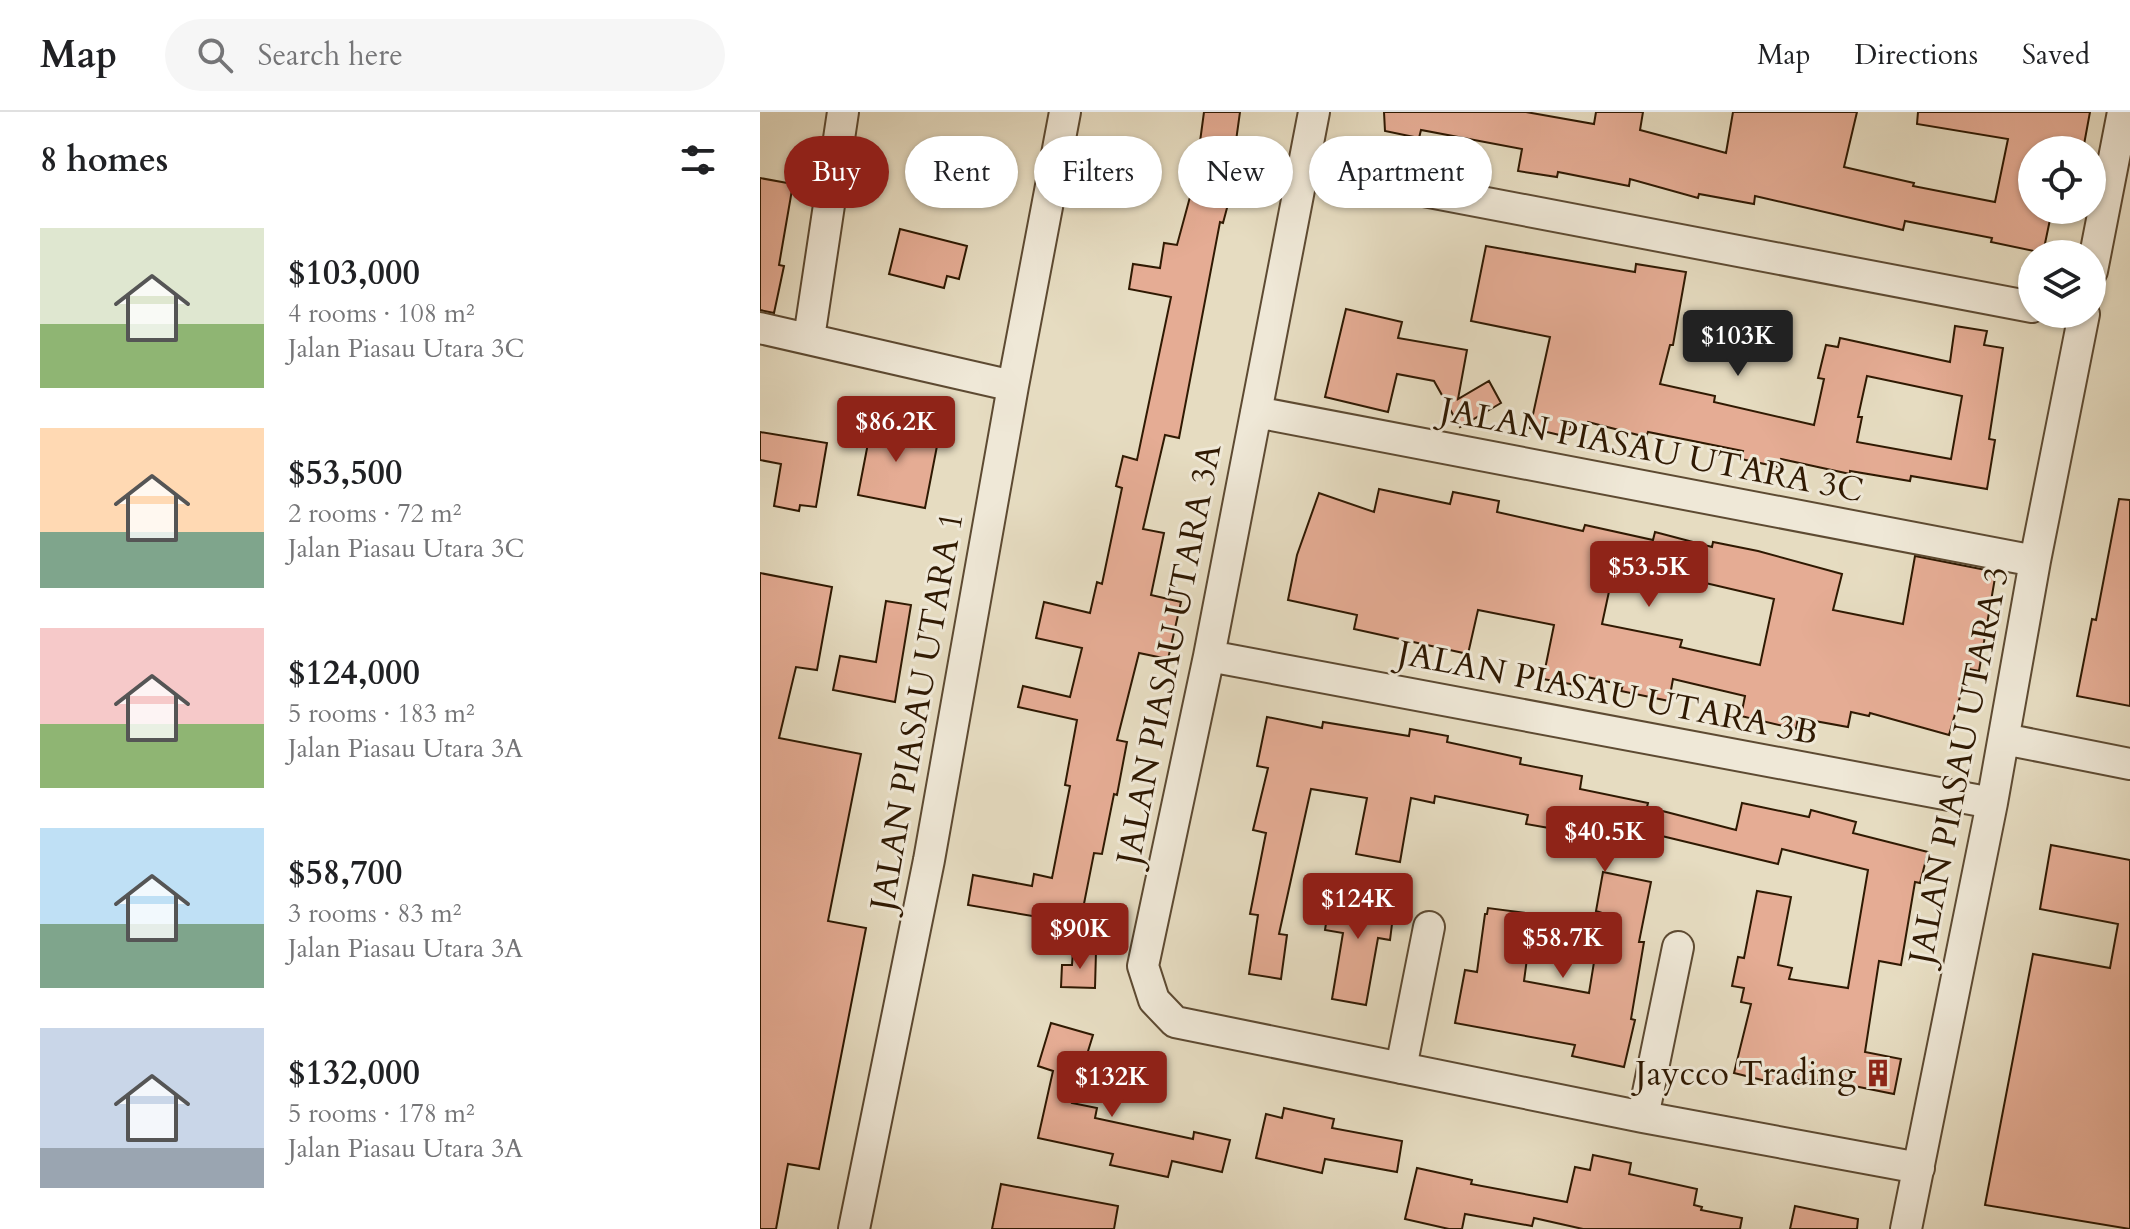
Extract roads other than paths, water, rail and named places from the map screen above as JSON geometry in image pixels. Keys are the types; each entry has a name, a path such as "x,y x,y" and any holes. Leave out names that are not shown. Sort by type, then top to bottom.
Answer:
{"street":[{"path":"809,338 843,112"},
{"name":"JALAN PIASAU UTARA 1","path":"854,1229 929,860 1065,112"},
{"name":"JALAN PIASAU UTARA 3A","path":"1314,112 1209,656 1143,966 1154,1000 1175,1022 1643,1117 1919,1168"},
{"path":"2098,240 2123,112"},
{"path":"1303,168 2018,304"},
{"path":"760,328 1013,386"},
{"name":"JALAN PIASAU UTARA 3","path":"1906,1229 1992,803 2076,328"},
{"name":"JALAN PIASAU UTARA 3C","path":"1256,412 2035,561"},
{"name":"JALAN PIASAU UTARA 3B","path":"1209,656 1992,803"},
{"path":"2004,739 2130,764"},
{"path":"1401,1068 1429,927"},
{"path":"1643,1117 1678,947"}],"place":[{"name":"Jaycco Trading","path":"1878,1073"}]}
